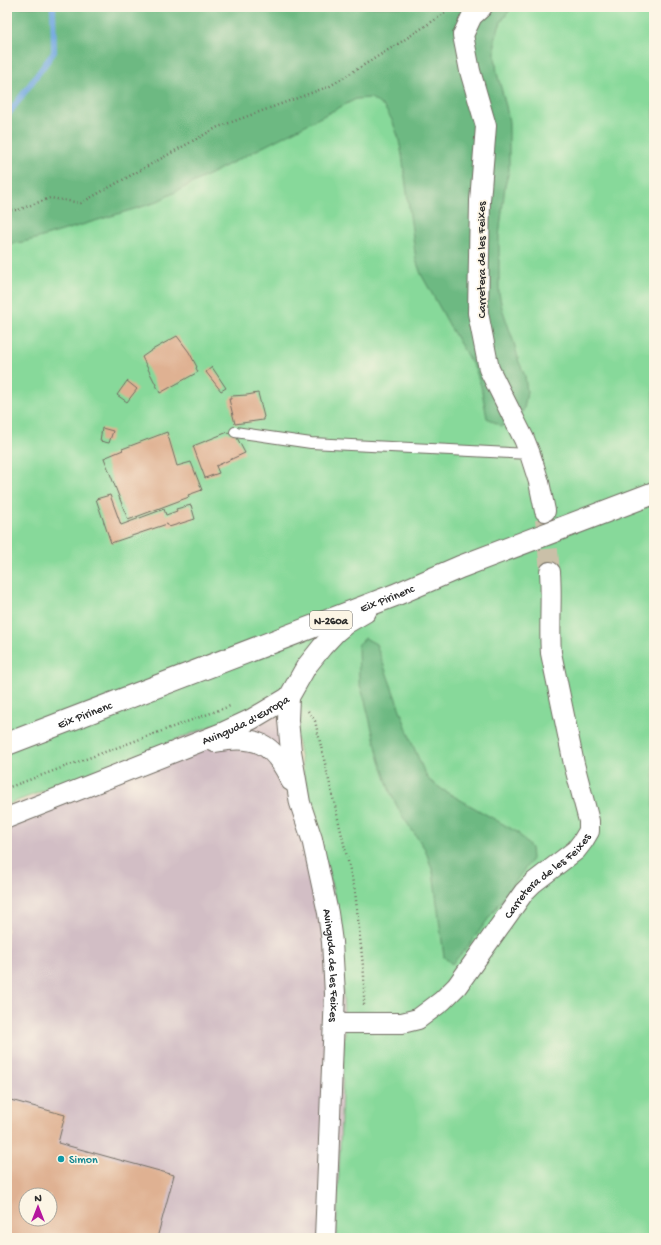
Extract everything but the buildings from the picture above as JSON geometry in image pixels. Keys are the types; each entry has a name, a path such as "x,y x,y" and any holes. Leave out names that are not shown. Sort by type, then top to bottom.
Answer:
{"main road":[{"name":"Eix Pirinenc","path":"7,744 395,595 460,567 598,516 654,493"}],"street":[{"name":"Carretera de les Feixes","path":"482,7 472,16 463,35 470,71 486,126 480,201 478,313 489,369 530,454 539,482 545,511"},
{"name":"Carretera de les Feixes","path":"335,1023 402,1023 418,1019 442,1001 457,986 524,892 533,883 576,850 584,841 589,831 589,820 574,764 551,653 550,572"},
{"name":"Avinguda d'Europa","path":"7,818 222,733 252,719 289,698 306,667 336,632 347,623 395,595"},
{"name":"Avinguda de les Feixes","path":"289,698 288,720 290,751 300,803 312,839 328,913 332,942 335,1023 325,1238"},
{"name":"Avinguda d'Europa","path":"173,752 216,742 236,739 251,740 265,746 276,755 285,768 300,803"}],"lane":[{"path":"235,432 311,444 530,454"}],"path":[{"path":"7,210 18,210 50,198 81,202 218,127 330,86 402,42 454,7"},
{"path":"289,698 307,709 314,721 355,891 364,975 363,1023"},
{"path":"7,788 236,704"}],"shaded area":[{"path":"272,699 304,777 337,908 344,1014 336,1238 7,1238 7,808"}],"green space":[{"path":"7,7 654,7 654,1238 336,1238 345,1033 337,908 304,777 289,696 7,805"},
{"path":"7,7 512,7 501,22 495,38 495,55 497,73 509,122 509,171 505,186 499,237 499,293 502,308 525,376 527,392 524,409 516,421 501,426 487,418 481,386 476,371 421,274 416,260 402,155 398,136 392,120 384,107 371,98 356,99 154,203 39,238 7,244"},
{"path":"365,638 376,644 412,743 429,780 443,790 517,832 531,848 532,859 469,945 452,964 444,957 433,872 425,849 401,814 390,792 379,758 359,682 358,645"}],"waterway":[{"path":"7,116 54,52 53,7"}],"tunnel":[{"path":"545,519 550,572"}],"place":[{"name":"Simon","path":"61,1159"}]}
